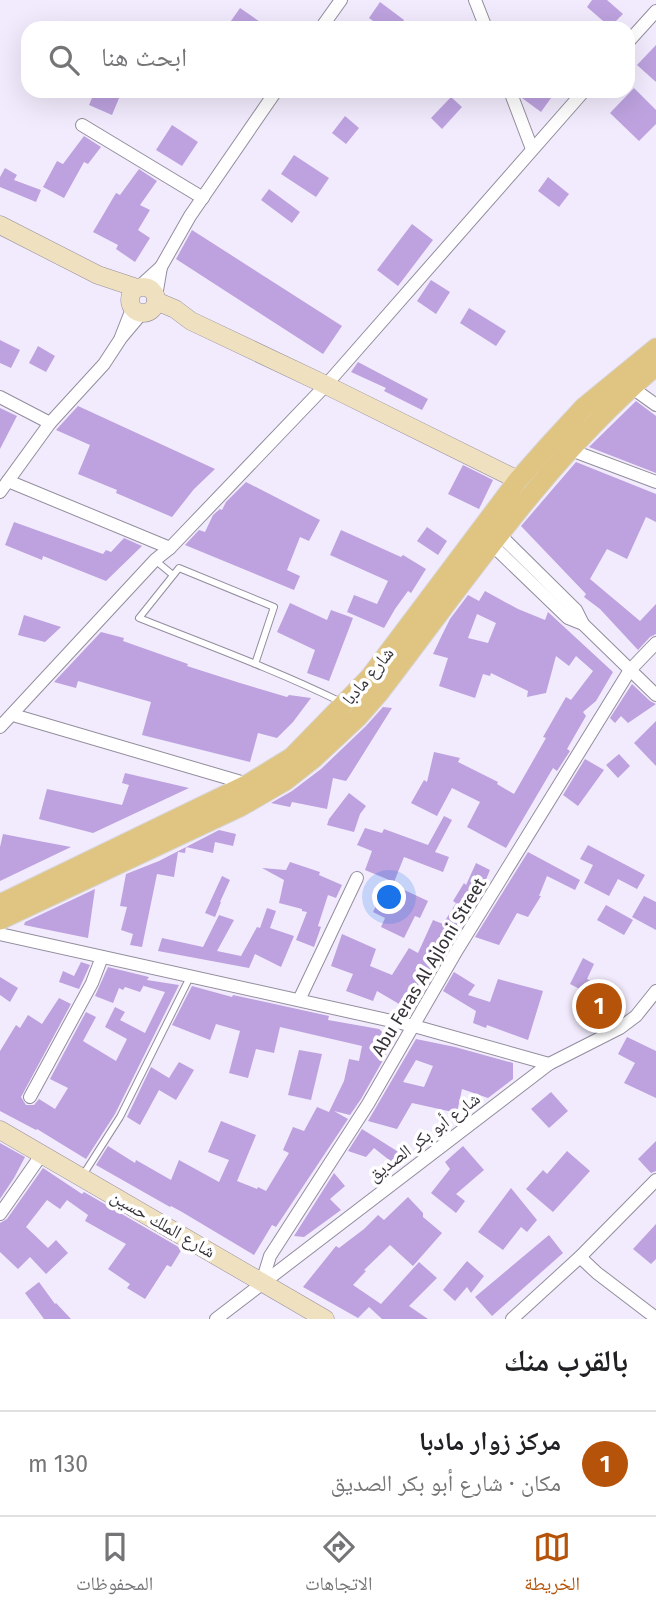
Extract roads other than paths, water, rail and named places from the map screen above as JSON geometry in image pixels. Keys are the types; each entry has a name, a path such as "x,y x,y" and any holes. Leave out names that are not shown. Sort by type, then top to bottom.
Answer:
{"main road":[{"name":"شارع مادبا","path":"0,904 248,784 292,757 379,693 489,534 518,480 584,407 656,348"},
{"name":"شارع مادبا","path":"489,534 568,449 656,366"},
{"name":"شارع مادبا","path":"0,920 240,807 285,781 313,759 352,711"}],"street":[{"path":"326,21 341,0"},
{"path":"475,0 483,21"},
{"path":"635,34 656,11"},
{"path":"170,548 4,486 50,423 104,364 121,338 123,328 143,301 203,198 271,98"},
{"path":"513,98 532,149"},
{"path":"0,727 155,560 170,548 326,384 578,98"},
{"path":"82,125 203,198"},
{"path":"0,225 143,301 174,309 191,321 326,384 518,480"},
{"path":"143,301 161,267"},
{"path":"631,387 656,405"},
{"path":"0,397 50,423"},
{"path":"568,449 656,482"},
{"path":"489,534 568,618 583,624 656,695"},
{"name":"Abu Feras Al Ajloni Street","path":"262,1282 270,1255 368,1104 457,950 630,670 656,643"},
{"path":"13,715 248,784"},
{"path":"299,1000 357,878"},
{"path":"0,934 414,1026 549,1064"},
{"path":"30,1097 92,983 102,957"},
{"name":"شارع أبو بكر الصديق","path":"216,1319 549,1064 620,1028 636,1016 656,991"},
{"name":"شارع الملك حسين","path":"0,1130 325,1319"},
{"path":"0,1214 42,1154"},
{"path":"512,1319 580,1257 656,1180"},
{"path":"580,1257 656,1318"}],"lane":[{"path":"155,560 173,575"},
{"path":"255,664 274,607 179,568 139,618 255,664 297,680 352,711"},
{"path":"82,1177 120,1117 190,977"}],"place":[{"name":"مركز زوار مادبا","path":"599,1006"}]}
